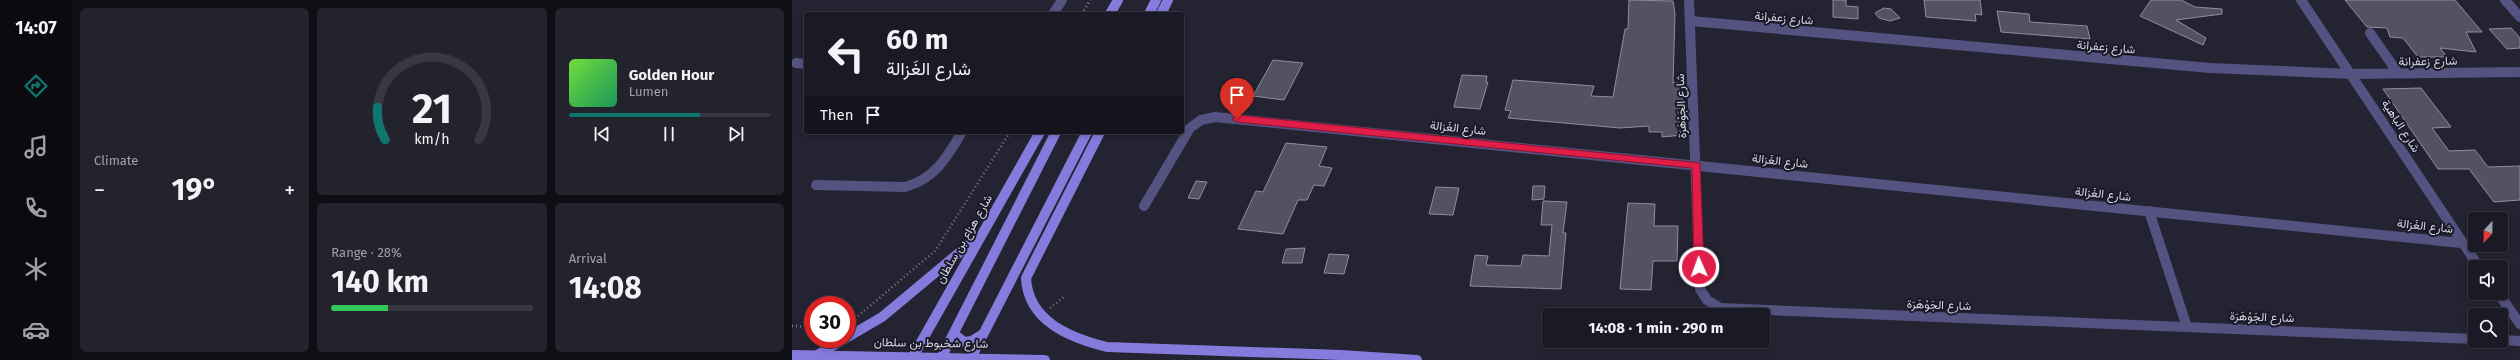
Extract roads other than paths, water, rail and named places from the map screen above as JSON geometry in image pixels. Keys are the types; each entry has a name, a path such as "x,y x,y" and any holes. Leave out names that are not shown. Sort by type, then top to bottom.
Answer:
{"main road":[{"path":"1111,12 1118,0"},
{"path":"1150,12 1156,0"},
{"path":"1162,12 1168,0"},
{"name":"شارع هزاع بن سلطان","path":"913,359 1039,134"},
{"path":"941,359 1055,134"},
{"path":"970,359 1086,134"},
{"path":"1099,134 1026,278 1025,287 1028,301 1040,316 1079,340 1107,347 1341,354 1417,360"},
{"path":"815,356 860,332 891,310 984,232"},
{"path":"954,334 963,342 974,340 984,334"},
{"name":"شارع شخبوط بن سلطان","path":"792,355 913,359 1045,360"}],"street":[{"path":"1054,12 1062,0"},
{"name":"شارع الجَوْهَرَة","path":"1689,0 1700,289 1705,300 1715,307 1724,310 2468,339"},
{"name":"شارع الباهية","path":"2301,0 2352,74 2461,243 2474,260"},
{"path":"2505,0 2520,17"},
{"name":"شارع زعفرانة","path":"1691,21 2154,63 2352,74 2520,72"},
{"path":"2370,33 2398,74"},
{"path":"796,63 804,64"},
{"name":"شارع الغَزالة","path":"1144,206 1190,128 1201,120 1214,117 2461,243"},
{"path":"816,185 916,186 935,173 961,134"},
{"path":"2149,211 2187,327"},
{"path":"2503,300 2520,324"},
{"path":"2508,340 2520,341"}]}
